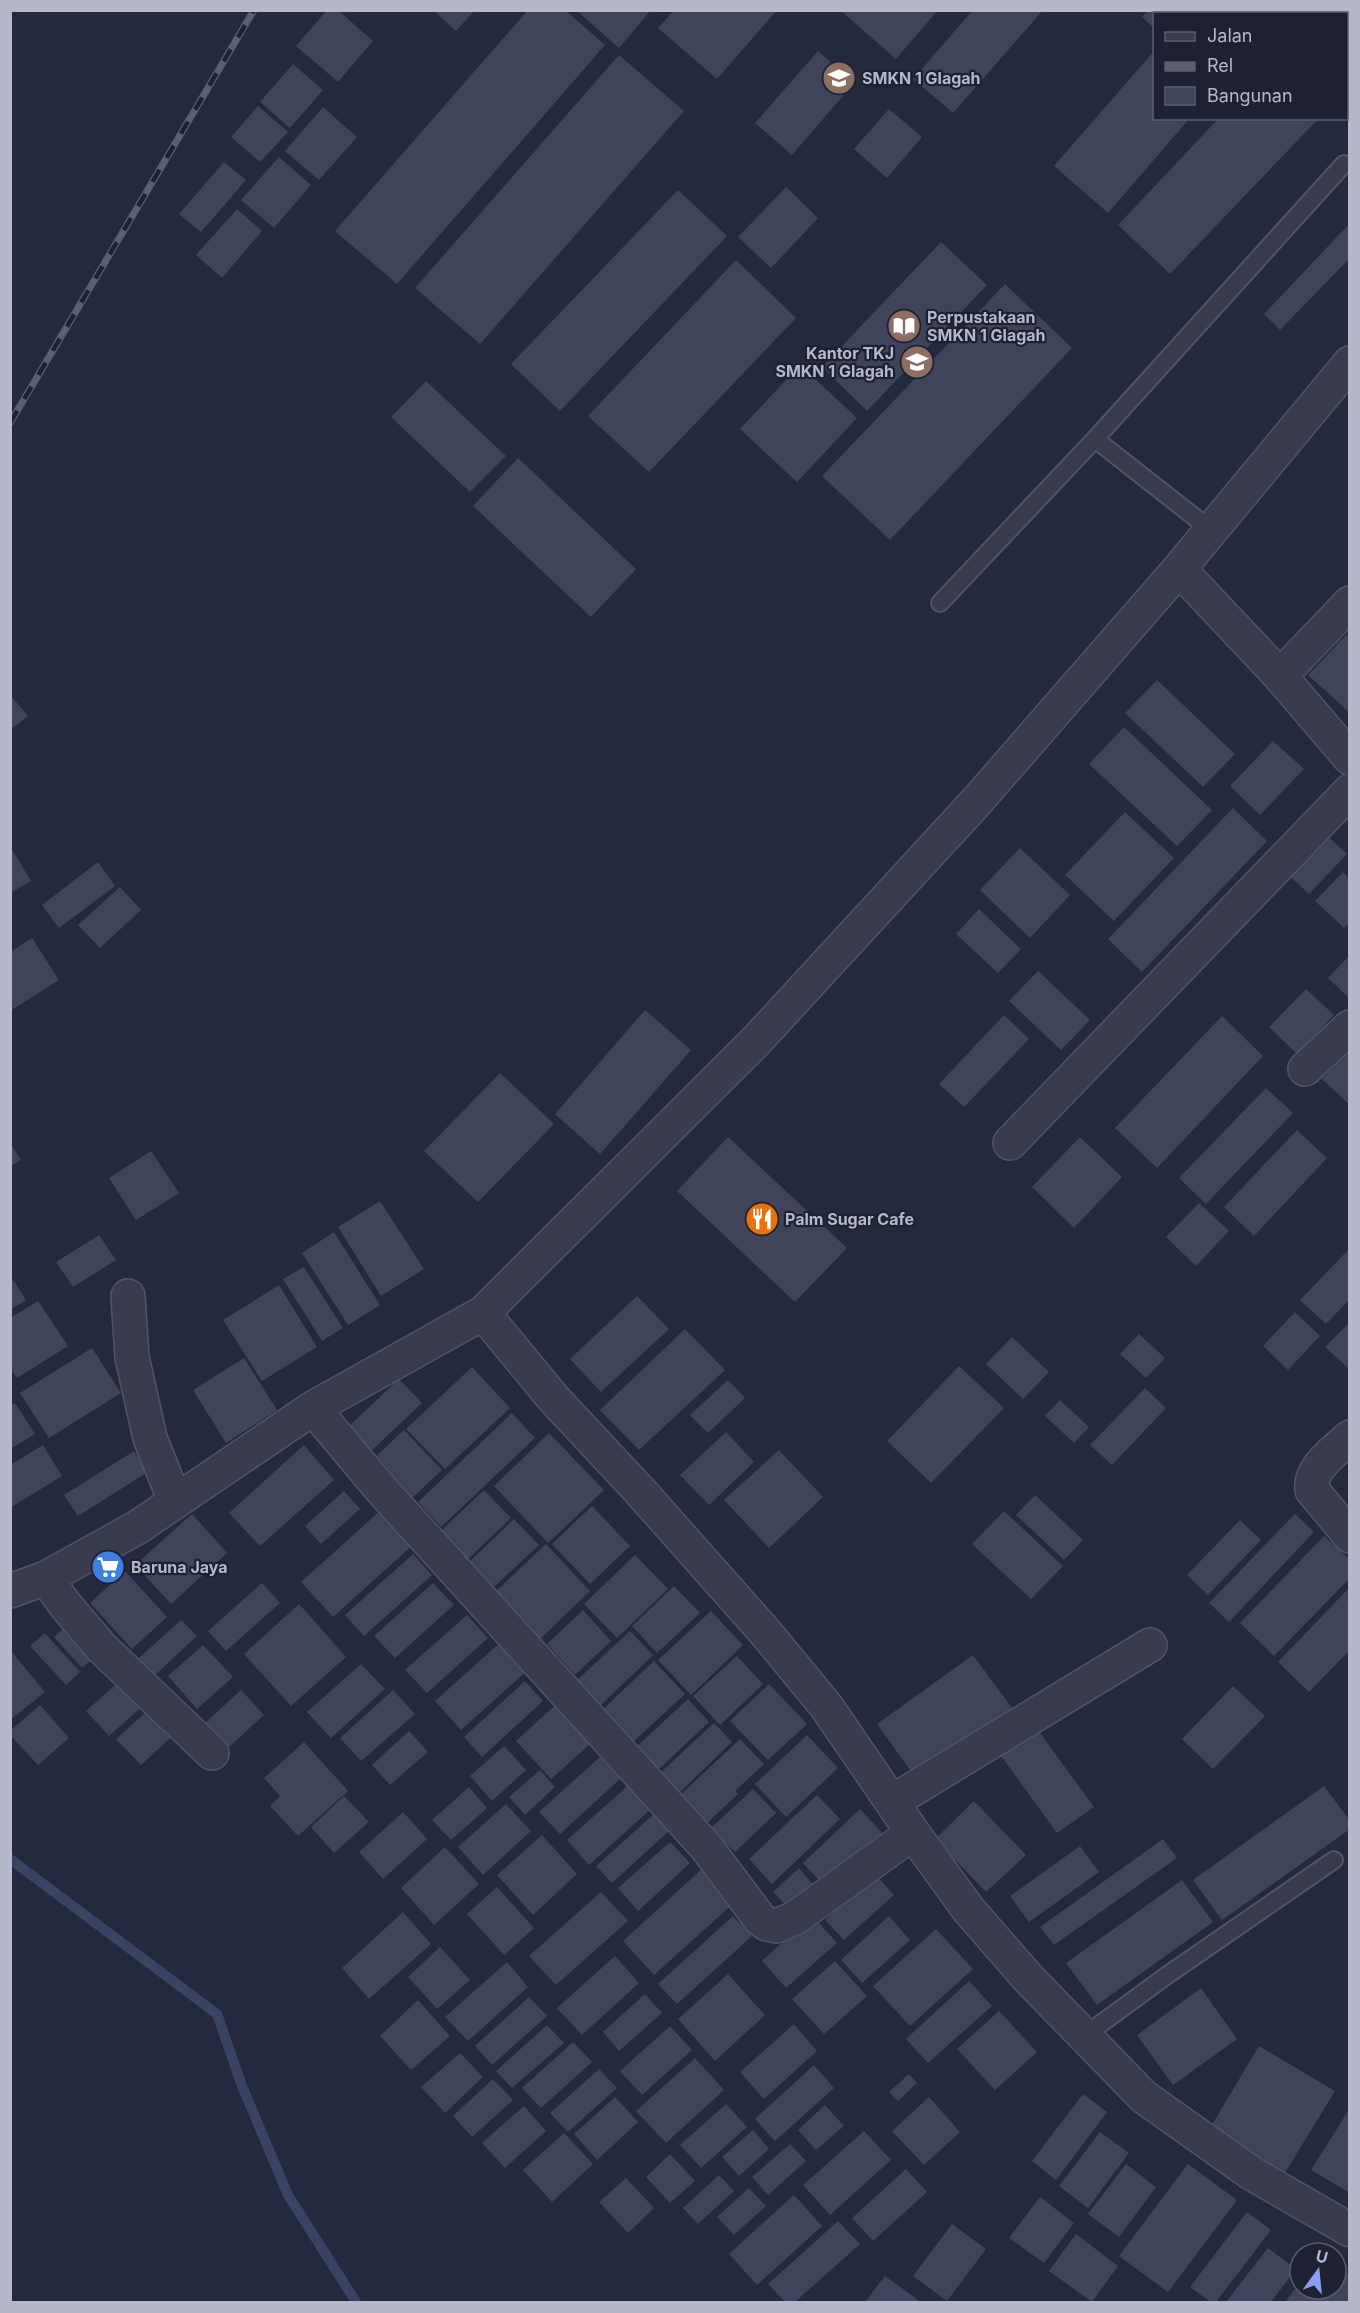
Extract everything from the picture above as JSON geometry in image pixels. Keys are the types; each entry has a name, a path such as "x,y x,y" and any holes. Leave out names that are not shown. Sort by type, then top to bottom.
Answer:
{"street":[{"path":"10,1591 46,1578 138,1527 314,1408 483,1313 756,1041 977,801 1179,569 1350,363"},
{"path":"1179,569 1280,676 1350,758"},
{"path":"1280,676 1350,603"},
{"path":"1010,1143 1350,791"},
{"path":"1305,1069 1350,1027"},
{"path":"128,1296 132,1357 150,1438 175,1501"},
{"path":"483,1313 554,1399 640,1491 765,1632 826,1706 968,1909 1029,1979 1144,2097 1251,2173 1350,2230"},
{"path":"314,1408 380,1488 706,1848 755,1913 767,1924 776,1926 795,1918 913,1833"},
{"path":"1350,1437 1318,1468 1311,1484 1312,1490 1350,1536"},
{"path":"46,1578 66,1606 101,1647 212,1753"},
{"path":"892,1802 1150,1645"}],"lane":[{"path":"940,603 1095,439 1344,164"},
{"path":"1095,439 1211,530"},
{"path":"1084,2036 1166,1976 1334,1860"}],"building":[{"path":"327,10 338,10 373,41 338,82 296,46"},
{"path":"433,10 475,10 456,31"},
{"path":"528,10 565,10 605,45 397,284 335,231"},
{"path":"576,10 651,10 619,48"},
{"path":"674,10 777,10 717,79 658,28"},
{"path":"840,10 938,10 896,59"},
{"path":"973,10 1043,10 953,113 913,79"},
{"path":"1148,10 1235,10 1234,12 1153,12 1153,27 1142,17"},
{"path":"818,51 854,83 792,155 755,123"},
{"path":"1153,52 1153,120 1188,120 1108,213 1054,166"},
{"path":"619,55 684,111 480,344 415,288"},
{"path":"293,64 323,90 290,128 260,102"},
{"path":"258,106 288,132 260,162 231,137"},
{"path":"323,107 357,137 319,180 285,151"},
{"path":"889,109 922,137 887,178 854,149"},
{"path":"1217,120 1317,120 1170,274 1118,225"},
{"path":"279,157 311,185 274,228 241,200"},
{"path":"224,162 246,180 201,232 179,214"},
{"path":"786,187 818,218 771,268 738,237"},
{"path":"678,190 727,236 560,411 511,364"},
{"path":"237,209 262,231 222,278 196,255"},
{"path":"1350,223 1350,258 1280,330 1264,314"},
{"name":"Perpustakaan SMKN 1 Glagah","path":"941,242 987,285 867,411 822,367"},
{"path":"736,260 796,318 649,472 588,416"},
{"path":"1005,284 1072,348 890,540 822,476"},
{"path":"800,365 857,418 797,482 740,429"},
{"path":"426,381 506,456 470,492 391,417"},
{"path":"518,458 636,569 591,617 473,506"},
{"path":"1346,635 1350,638 1350,713 1308,675"},
{"path":"1157,680 1235,754 1203,787 1125,713"},
{"path":"10,695 28,716 10,730"},
{"path":"1124,727 1212,810 1177,846 1089,764"},
{"path":"1273,741 1304,769 1260,815 1230,786"},
{"path":"1233,808 1267,841 1142,972 1108,939"},
{"path":"1125,812 1174,858 1114,921 1065,875"},
{"path":"1320,829 1347,854 1309,894 1282,869"},
{"path":"10,846 31,881 10,893"},
{"path":"1020,848 1070,895 1030,938 980,890"},
{"path":"98,862 115,886 59,928 42,905"},
{"path":"1343,872 1350,879 1350,922 1344,928 1315,901"},
{"path":"120,887 141,910 100,948 78,925"},
{"path":"979,909 1021,949 998,973 956,934"},
{"path":"32,938 59,980 10,1011 10,952"},
{"path":"1350,955 1350,999 1328,978"},
{"path":"1038,971 1090,1020 1061,1050 1009,1001"},
{"path":"1306,989 1334,1015 1297,1054 1269,1027"},
{"path":"645,1010 691,1050 600,1154 555,1114"},
{"path":"1004,1015 1029,1039 964,1107 939,1084"},
{"path":"1222,1016 1263,1056 1157,1168 1115,1128"},
{"path":"1350,1051 1350,1105 1322,1079"},
{"path":"500,1073 554,1124 478,1202 424,1151"},
{"path":"1266,1088 1293,1113 1206,1204 1179,1178"},
{"path":"1297,1130 1327,1158 1254,1236 1224,1207"},
{"name":"Palm Sugar Cafe","path":"728,1137 847,1248 795,1302 677,1191"},
{"path":"1080,1137 1122,1177 1074,1228 1032,1187"},
{"path":"10,1143 21,1160 10,1167"},
{"path":"151,1151 179,1193 136,1220 109,1178"},
{"path":"380,1201 424,1269 381,1296 338,1227"},
{"path":"1199,1203 1229,1231 1196,1266 1166,1237"},
{"path":"334,1232 380,1305 348,1325 302,1253"},
{"path":"99,1235 116,1260 73,1287 56,1262"},
{"path":"1350,1248 1350,1299 1326,1324 1300,1300"},
{"path":"304,1267 343,1328 322,1341 283,1279"},
{"path":"10,1275 26,1300 10,1310"},
{"path":"279,1285 317,1347 262,1381 223,1320"},
{"path":"637,1296 669,1329 601,1392 570,1359"},
{"path":"38,1301 68,1346 17,1378 10,1368 10,1318"},
{"path":"1295,1312 1320,1336 1288,1370 1263,1346"},
{"path":"1350,1322 1350,1370 1325,1347"},
{"path":"685,1329 725,1370 639,1450 600,1410"},
{"path":"1139,1334 1165,1358 1146,1378 1120,1354"},
{"path":"1012,1337 1049,1372 1023,1399 986,1364"},
{"path":"92,1348 121,1393 49,1438 20,1393"},
{"path":"244,1358 277,1410 226,1443 193,1390"},
{"path":"959,1366 1004,1408 931,1483 887,1441"},
{"path":"472,1367 510,1408 445,1469 406,1429"},
{"path":"399,1379 422,1403 370,1452 347,1428"},
{"path":"728,1380 745,1398 708,1433 690,1415"},
{"path":"1145,1388 1166,1408 1112,1465 1090,1445"},
{"path":"1060,1400 1089,1427 1074,1443 1045,1416"},
{"path":"15,1403 35,1434 10,1449 10,1406"},
{"path":"512,1413 535,1438 441,1527 418,1502"},
{"path":"404,1430 442,1470 411,1499 373,1459"},
{"path":"726,1432 754,1462 709,1505 680,1475"},
{"path":"549,1433 604,1490 548,1543 494,1486"},
{"path":"43,1445 62,1476 10,1508 10,1465"},
{"path":"304,1445 334,1480 260,1546 229,1513"},
{"path":"779,1450 823,1497 769,1548 724,1500"},
{"path":"134,1451 148,1472 78,1516 64,1495"},
{"path":"484,1490 511,1518 468,1559 442,1530"},
{"path":"344,1491 360,1509 321,1544 305,1526"},
{"path":"1035,1495 1083,1540 1064,1560 1016,1515"},
{"path":"592,1506 630,1546 590,1584 552,1544"},
{"path":"382,1509 414,1544 333,1617 301,1582"},
{"path":"1004,1511 1063,1566 1031,1599 972,1544"},
{"path":"192,1514 227,1553 171,1604 135,1565"},
{"path":"1295,1514 1314,1532 1229,1622 1209,1603"},
{"path":"514,1519 539,1545 493,1588 468,1563"},
{"path":"1240,1520 1261,1540 1208,1595 1187,1575"},
{"path":"1324,1536 1350,1560 1350,1578 1274,1656 1240,1623"},
{"path":"546,1544 590,1591 540,1639 495,1592"},
{"path":"413,1554 432,1575 364,1636 345,1615"},
{"path":"635,1555 668,1589 617,1638 584,1604"},
{"path":"125,1571 167,1617 132,1649 90,1603"},
{"path":"262,1583 280,1603 226,1651 208,1631"},
{"path":"433,1583 454,1605 395,1658 374,1636"},
{"path":"674,1586 700,1613 657,1653 632,1626"},
{"path":"1350,1587 1350,1650 1309,1692 1278,1662"},
{"path":"299,1604 346,1657 291,1706 244,1654"},
{"path":"583,1610 611,1641 575,1675 547,1644"},
{"path":"711,1611 743,1645 691,1695 658,1660"},
{"path":"467,1615 488,1638 427,1693 405,1670"},
{"path":"181,1620 197,1636 155,1675 139,1658"},
{"path":"72,1621 101,1652 82,1668 54,1637"},
{"path":"630,1631 653,1655 599,1707 575,1682"},
{"path":"45,1633 80,1672 66,1685 30,1646"},
{"path":"503,1640 529,1669 461,1730 435,1701"},
{"path":"203,1645 233,1677 197,1709 168,1676"},
{"path":"10,1650 45,1692 10,1720"},
{"path":"973,1655 1015,1712 918,1781 877,1724"},
{"path":"737,1656 763,1684 720,1725 693,1696"},
{"path":"654,1661 685,1694 632,1743 601,1711"},
{"path":"361,1664 385,1689 331,1738 307,1712"},
{"path":"125,1676 147,1702 109,1736 86,1711"},
{"path":"525,1681 543,1701 482,1757 464,1737"},
{"path":"769,1684 807,1724 768,1760 730,1721"},
{"path":"1233,1686 1265,1716 1213,1769 1182,1739"},
{"path":"241,1690 264,1715 226,1750 203,1725"},
{"path":"393,1690 415,1714 361,1761 340,1738"},
{"path":"563,1698 599,1736 551,1779 516,1741"},
{"path":"688,1699 709,1722 657,1771 635,1748"},
{"path":"157,1702 181,1728 141,1765 116,1739"},
{"path":"40,1705 69,1738 38,1765 10,1735 10,1731"},
{"path":"714,1723 732,1742 678,1794 659,1774"},
{"path":"1035,1726 1094,1807 1057,1833 999,1753"},
{"path":"409,1731 428,1752 390,1785 372,1765"},
{"path":"807,1735 838,1768 786,1817 755,1784"},
{"path":"740,1739 764,1764 735,1791 738,1794 702,1828 675,1800"},
{"path":"304,1742 348,1791 298,1836 270,1806 280,1796 264,1778"},
{"path":"504,1746 526,1770 492,1801 470,1776"},
{"path":"600,1757 620,1779 560,1834 539,1812"},
{"path":"540,1770 555,1787 525,1815 509,1797"},
{"path":"631,1783 653,1807 589,1865 567,1840"},
{"path":"1324,1786 1350,1821 1350,1829 1222,1920 1193,1880"},
{"path":"469,1787 487,1808 451,1840 432,1820"},
{"path":"753,1789 776,1813 735,1852 711,1828"},
{"path":"817,1795 840,1819 772,1884 749,1859"},
{"path":"344,1796 369,1822 334,1853 311,1827"},
{"path":"974,1801 1026,1855 986,1892 935,1839"},
{"path":"506,1804 531,1831 483,1875 458,1847"},
{"path":"860,1809 885,1836 828,1890 803,1863"},
{"path":"403,1812 427,1839 383,1879 359,1852"},
{"path":"654,1814 669,1831 612,1883 596,1866"},
{"path":"542,1835 577,1874 533,1915 497,1875"},
{"path":"1163,1839 1177,1858 1054,1945 1040,1927"},
{"path":"670,1842 690,1863 638,1911 618,1888"},
{"path":"1080,1846 1099,1872 1029,1922 1010,1896"},
{"path":"445,1847 479,1884 434,1925 401,1888"},
{"path":"703,1868 735,1902 654,1975 623,1941"},
{"path":"799,1868 818,1890 794,1913 773,1892"},
{"path":"875,1874 894,1895 844,1940 825,1920"},
{"path":"1182,1880 1213,1922 1097,2005 1066,1963"},
{"path":"497,1887 534,1928 504,1955 467,1914"},
{"path":"601,1892 628,1921 556,1985 529,1956"},
{"path":"403,1912 431,1944 369,1999 342,1968"},
{"path":"812,1915 837,1943 786,1988 762,1961"},
{"path":"733,1916 752,1936 677,2004 658,1984"},
{"path":"889,1916 910,1940 862,1983 841,1960"},
{"path":"936,1929 973,1969 910,2026 873,1986"},
{"path":"440,1947 470,1980 437,2009 408,1977"},
{"path":"615,1956 639,1983 582,2035 557,2008"},
{"path":"835,1961 867,1996 824,2034 792,1999"},
{"path":"507,1962 528,1987 468,2041 445,2017"},
{"path":"728,1974 765,2015 715,2061 678,2019"},
{"path":"969,1981 992,2006 928,2063 906,2039"},
{"path":"1201,1988 1237,2039 1173,2085 1137,2035"},
{"path":"645,1994 662,2013 619,2051 603,2032"},
{"path":"529,1997 547,2016 492,2065 475,2046"},
{"path":"418,2000 450,2036 411,2070 380,2036"},
{"path":"999,2011 1037,2052 995,2090 957,2049"},
{"path":"794,2024 817,2051 764,2099 740,2072"},
{"path":"547,2025 564,2043 512,2088 496,2071"},
{"path":"670,2026 692,2050 642,2095 620,2071"},
{"path":"573,2042 592,2062 541,2108 522,2088"},
{"path":"1259,2046 1335,2091 1285,2173 1210,2128"},
{"path":"460,2053 483,2077 445,2113 421,2087"},
{"path":"695,2058 724,2090 666,2143 636,2111"},
{"path":"814,2065 834,2088 775,2141 755,2119"},
{"path":"599,2069 617,2088 568,2132 550,2113"},
{"path":"909,2074 917,2083 898,2101 889,2092"},
{"path":"493,2079 513,2100 472,2137 453,2116"},
{"path":"1083,2094 1107,2112 1056,2180 1032,2161"},
{"path":"615,2097 638,2122 597,2160 574,2134"},
{"path":"929,2097 960,2132 924,2165 892,2131"},
{"path":"726,2104 747,2127 701,2168 680,2145"},
{"path":"825,2105 844,2126 816,2150 798,2130"},
{"path":"524,2106 546,2131 505,2168 482,2143"},
{"path":"1350,2108 1350,2193 1311,2170"},
{"path":"753,2130 769,2149 739,2176 722,2157"},
{"path":"864,2131 891,2160 830,2215 803,2185"},
{"path":"1100,2132 1129,2153 1088,2208 1059,2186"},
{"path":"564,2133 593,2164 552,2202 523,2170"},
{"path":"790,2144 806,2161 768,2195 752,2177"},
{"path":"670,2154 695,2181 670,2203 646,2177"},
{"path":"1126,2164 1156,2187 1119,2237 1088,2214"},
{"path":"1188,2164 1237,2200 1168,2292 1119,2256"},
{"path":"906,2169 927,2192 873,2241 852,2218"},
{"path":"719,2175 734,2191 698,2224 683,2208"},
{"path":"626,2178 654,2208 628,2233 599,2202"},
{"path":"749,2188 766,2206 734,2235 717,2217"},
{"path":"794,2195 822,2226 757,2285 729,2254"},
{"path":"1040,2197 1074,2223 1044,2263 1009,2238"},
{"path":"1247,2212 1271,2230 1216,2302 1211,2302 1190,2287"},
{"path":"838,2221 860,2244 795,2302 785,2302 768,2284"},
{"path":"952,2224 986,2249 947,2301 913,2276"},
{"path":"1076,2234 1118,2266 1092,2302 1049,2271"},
{"path":"1268,2248 1288,2263 1288,2280 1271,2302 1226,2302"},
{"path":"1348,2274 1350,2275 1350,2302 1285,2302 1288,2298 1288,2301 1348,2301"},
{"path":"885,2276 921,2302 865,2302"}],"waterway":[{"path":"10,1859 217,2014 242,2086 288,2195 356,2302"}],"railway":[{"path":"10,423 254,10"}],"place":[{"name":"SMKN 1 Glagah","path":"839,78"},
{"name":"Perpustakaan SMKN 1 Glagah","path":"904,326"},
{"name":"Kantor TKJ SMKN 1 Glagah","path":"917,362"},
{"name":"Palm Sugar Cafe","path":"762,1219"},
{"name":"Baruna Jaya","path":"108,1567"}]}
